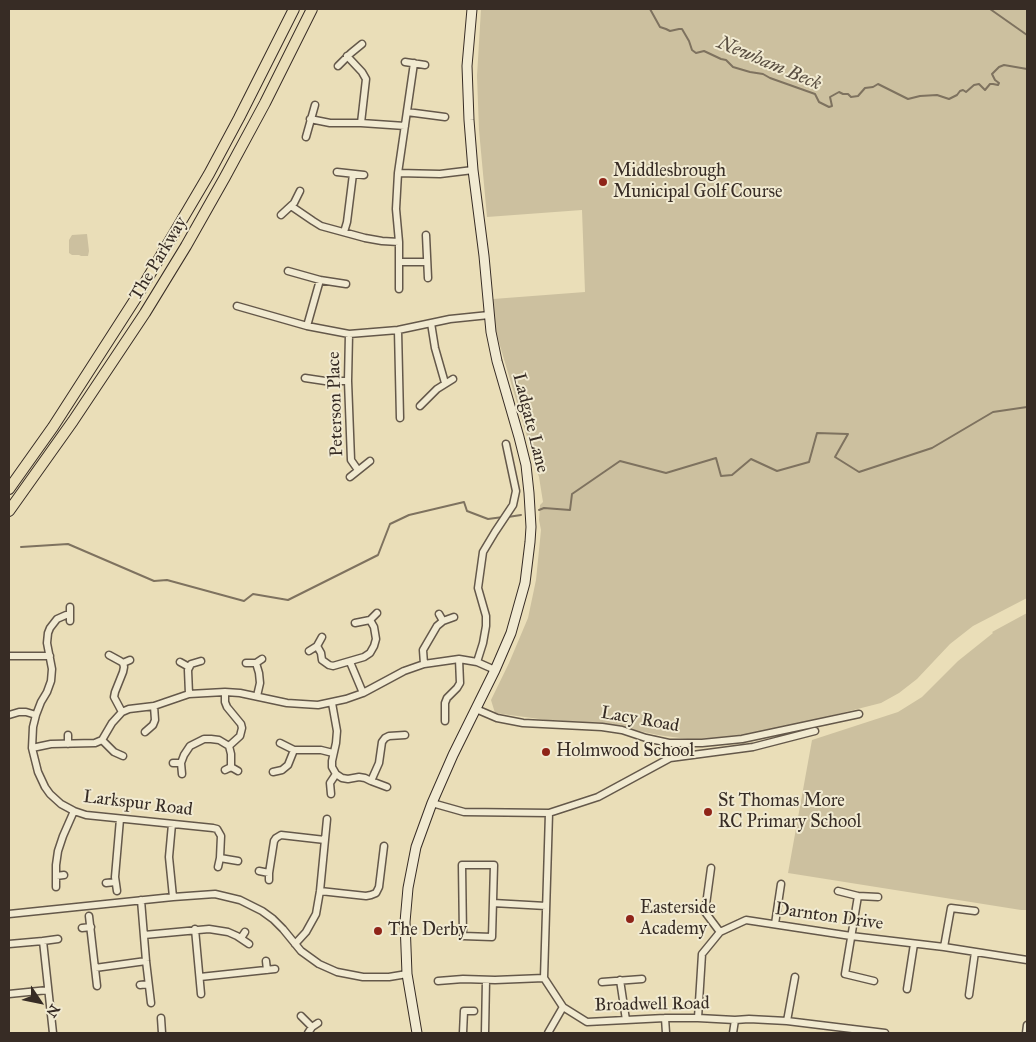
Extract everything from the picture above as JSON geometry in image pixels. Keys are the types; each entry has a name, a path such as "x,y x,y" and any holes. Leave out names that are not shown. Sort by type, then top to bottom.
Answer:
{"highway":[{"name":"The Parkway","path":"9,489 53,427 136,298 209,174 294,9"},
{"name":"The Parkway","path":"9,511 73,422 155,296 225,177 312,9"}],"main road":[{"name":"Ladgate Lane","path":"417,1033 407,974 405,922 408,888 416,847 432,803 511,633 525,583 531,527 530,493 526,465 496,361 489,315 469,120 468,66 472,9"}],"street":[{"path":"338,66 362,44"},
{"path":"347,56 366,79 361,123"},
{"path":"405,62 425,65"},
{"path":"399,289 399,242 396,209 398,173 414,63"},
{"path":"306,137 315,105"},
{"path":"407,112 445,117"},
{"path":"310,119 330,123 405,126"},
{"path":"398,173 440,174 473,170"},
{"path":"337,172 364,175"},
{"path":"344,232 353,174"},
{"path":"281,215 291,206 300,191"},
{"path":"291,206 321,226 374,240 399,242"},
{"path":"426,235 428,278"},
{"path":"399,262 427,262"},
{"path":"288,271 320,280 346,284"},
{"path":"307,326 320,280"},
{"path":"237,306 307,326 349,334 398,330 450,319 489,315"},
{"path":"431,323 435,348 445,383"},
{"path":"398,330 400,418"},
{"name":"Peterson Place","path":"349,334 348,381 351,460 358,470"},
{"path":"305,378 325,381 348,381"},
{"path":"420,406 437,389 453,379"},
{"path":"477,662 486,626 486,616 478,588 483,552 513,505 516,491 506,444"},
{"path":"350,477 370,461"},
{"name":"Larkspur Road","path":"70,607 70,618 66,615 57,619 50,628 47,638 52,669 51,681 48,692 36,714 33,727 32,748 38,772 45,787 56,800 74,812 86,815 217,829 222,839 218,867"},
{"path":"355,623 370,620 377,613"},
{"path":"439,614 443,621"},
{"path":"424,664 423,650 437,626 443,621 454,617"},
{"path":"317,646 322,660 333,666 364,657 370,653 374,646 376,633 370,620"},
{"path":"309,651 317,646 322,637"},
{"path":"110,655 123,663"},
{"path":"9,656 50,656"},
{"path":"32,748 52,744 95,743 102,740 112,723 122,712 129,709 154,706 189,694 240,693 288,703 318,705 332,703 363,693 404,671 424,664 459,659 477,662 495,670"},
{"path":"445,721 445,703 460,683 459,659"},
{"path":"123,663 130,660"},
{"path":"189,694 189,667 191,664 201,661"},
{"path":"246,663 259,661 260,683 257,696"},
{"path":"180,662 189,667"},
{"path":"350,662 363,693"},
{"path":"122,712 114,697 123,672 123,663"},
{"path":"225,692 227,707 237,718 242,728 240,736 229,746"},
{"path":"332,703 337,731 332,767 336,774 348,779 364,778 387,787"},
{"path":"145,732 154,729 154,706"},
{"name":"Lacy Road","path":"476,709 497,718 524,723 602,727 622,730 654,740 694,743 742,739 859,714"},
{"path":"9,715 19,712 36,714"},
{"path":"432,803 464,812 549,812 598,797 670,758 752,747 815,731"},
{"path":"68,735 68,744"},
{"path":"371,780 379,763 382,742 385,738 388,736 405,735"},
{"path":"182,774 184,755 190,746 204,739 219,740 229,746 231,754 228,768 238,771"},
{"path":"102,740 114,752 123,756"},
{"path":"280,743 294,750 320,750 333,753"},
{"path":"273,772 282,770 288,764 294,750"},
{"path":"173,762 182,763"},
{"path":"331,794 330,783 336,774"},
{"path":"56,887 58,852 74,812"},
{"path":"438,981 544,978 549,812"},
{"path":"117,890 115,877 120,819"},
{"path":"295,944 306,932 316,914 327,819"},
{"path":"172,824 169,857 173,896"},
{"path":"269,880 273,845 277,837 284,835 325,840"},
{"path":"320,891 366,896 376,893 379,887 384,846"},
{"path":"220,858 238,861"},
{"path":"462,865 494,865 493,903 492,938 463,936 462,865"},
{"path":"711,868 704,912 720,932"},
{"path":"259,871 270,872"},
{"path":"56,876 64,876"},
{"path":"106,883 115,882"},
{"path":"775,924 781,884"},
{"path":"838,891 858,896 878,897"},
{"path":"9,914 173,896 216,894 240,900 256,908 273,920 301,952 318,964 344,974 363,977 389,977 407,974"},
{"path":"858,896 845,974 874,981"},
{"path":"141,900 151,1003"},
{"path":"493,903 546,906"},
{"path":"944,947 951,908 975,912"},
{"path":"89,916 97,986"},
{"name":"Darnton Drive","path":"698,1018 702,954 720,932 746,920 1027,960"},
{"path":"82,928 91,927"},
{"path":"144,935 209,929 220,930 241,938 249,944"},
{"path":"195,930 201,994"},
{"path":"241,938 245,932"},
{"path":"9,944 58,938"},
{"path":"43,940 53,1033"},
{"path":"907,989 914,944"},
{"path":"969,995 975,952"},
{"path":"95,968 146,961"},
{"path":"266,962 268,970"},
{"path":"200,977 275,969"},
{"path":"787,1021 795,977"},
{"name":"Broadwell Road","path":"544,978 562,1007 586,1022 665,1018 748,1019 787,1021 839,1031 885,1033"},
{"path":"602,982 642,979"},
{"path":"485,1033 486,980"},
{"path":"620,980 626,1020"},
{"path":"140,985 148,984"},
{"path":"9,994 48,990"},
{"path":"548,1033 562,1007"},
{"path":"463,1033 464,1010 474,1011"},
{"path":"302,1016 313,1028"},
{"path":"161,1018 162,1033"},
{"path":"665,1018 666,1033"},
{"path":"733,1033 735,1020"},
{"path":"1026,1033 1027,1025"}],"shaded area":[{"name":"Middlesbrough Municipal Golf Course","path":"481,9 1027,9 1027,598 973,626 950,644 917,679 899,693 881,703 775,730 695,740 658,735 602,723 547,720 495,713 491,700 528,618 536,580 541,530 539,520 540,505 543,502 539,477 495,329 493,299 585,292 582,210 487,217 479,130 477,76"},
{"path":"87,234 88,256 72,255 69,253 69,240 72,235"},
{"path":"1027,613 1027,910 788,873 812,740 898,712 922,697 958,661 992,632"}],"waterway":[{"name":"Newham Beck","path":"650,9 660,27 670,31 682,29 692,50 696,53 704,51 726,60 733,67 763,74 815,94 819,102 829,107 832,106 830,97 839,92 848,94 851,97 858,96 865,88 878,84 908,99 937,95 949,99 960,91 966,92 974,85 979,84 985,90 990,84 998,85 999,83 992,74 1004,65 1027,69"},
{"path":"990,9 1027,35"},
{"path":"539,510 544,508 570,510 572,494 620,461 666,473 716,458 721,476 732,475 751,459 777,471 809,462 817,433 848,434 835,457 859,472 932,448 993,412 1027,407"},
{"path":"21,547 68,544 154,581 167,580 244,601 253,594 288,600 378,555 390,524 409,515 464,502 467,511 488,519 503,517"},
{"path":"508,517 521,515"}],"place":[{"name":"Middlesbrough Municipal Golf Course","path":"603,182"},
{"name":"Holmwood School","path":"546,752"},
{"name":"St Thomas More RC Primary School","path":"708,812"},
{"name":"Easterside Academy","path":"630,919"},
{"name":"The Derby","path":"378,931"}]}
